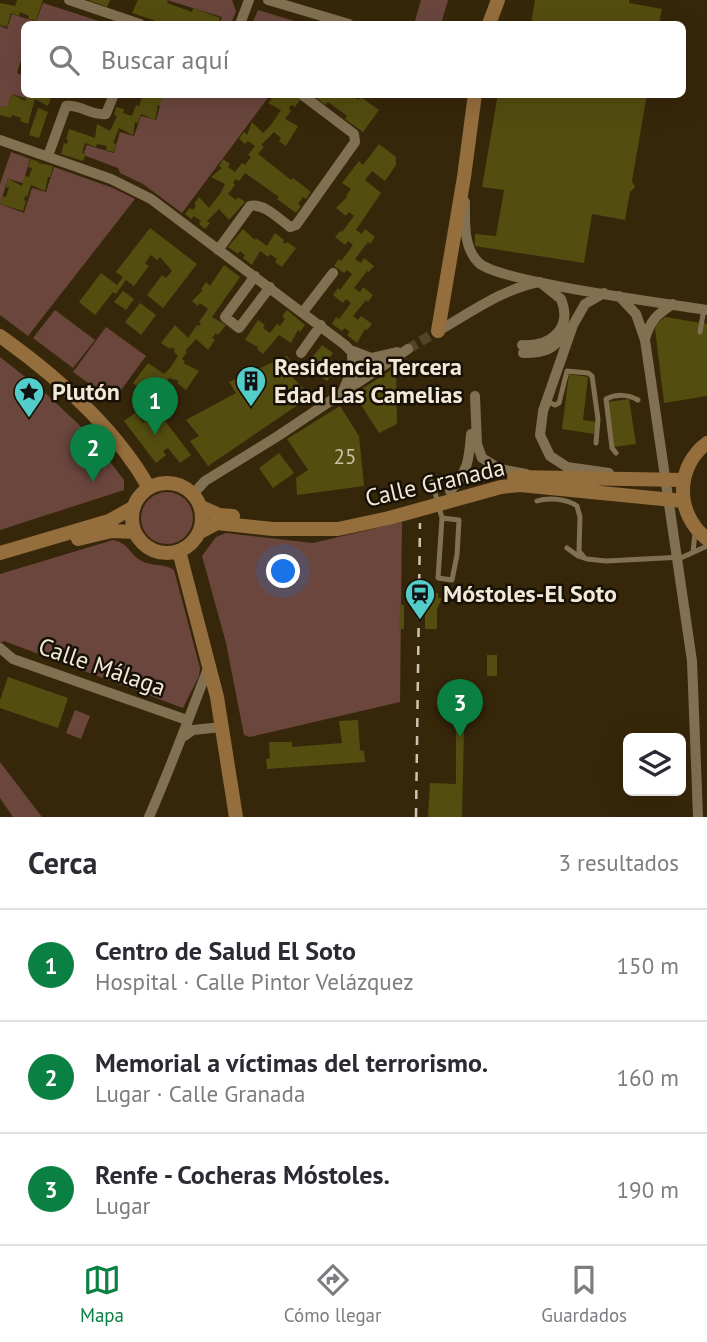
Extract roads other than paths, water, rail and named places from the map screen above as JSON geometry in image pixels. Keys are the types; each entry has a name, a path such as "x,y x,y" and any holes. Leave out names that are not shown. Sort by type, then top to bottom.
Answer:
{"street":[{"path":"69,0 129,21"},
{"path":"241,21 249,0"},
{"path":"268,0 339,21"},
{"path":"490,21 498,0"},
{"path":"48,156 65,106 71,105 99,115 106,114 112,98"},
{"path":"218,250 253,205 261,206 290,227 296,225 355,142 354,134 306,98"},
{"path":"438,331 474,98"},
{"path":"1,144 48,156 135,190 151,199 351,350 372,358"},
{"path":"464,177 466,234 471,252 476,260 491,271 705,310"},
{"path":"303,312 332,273"},
{"path":"254,276 225,317 239,328 270,287"},
{"path":"438,331 511,291 540,282"},
{"path":"540,282 561,299 564,317 558,331 548,341 522,349 546,351 573,325"},
{"path":"606,293 589,300 573,325 543,411 540,435 550,456 567,467 651,480"},
{"path":"619,296 636,314 645,340 692,661 698,817"},
{"path":"645,340 648,326 654,318 673,304"},
{"path":"300,353 321,325"},
{"path":"0,336 93,414 140,471 149,488"},
{"path":"197,501 205,481 341,395 408,349 372,358 355,369 341,395"},
{"path":"350,388 360,375 355,369 351,350"},
{"path":"450,491 465,474 469,460 475,396 477,444 482,458 500,469 516,470 533,476"},
{"path":"707,443 693,458 684,480 683,501 694,527 707,538"},
{"name":"Calle Granada","path":"197,501 219,515 273,520 337,520 500,478 533,476 684,480"},
{"path":"166,483 176,484 197,501 202,520 200,532 193,542 179,551 159,552 148,547 135,532 132,520 134,507 149,488 166,483"},
{"name":"Calle Granada","path":"200,532 217,523 273,529 338,529 389,518 501,486 520,485 683,501"},
{"path":"0,553 109,521 134,507"},
{"path":"0,562 57,544 112,531 135,532"},
{"path":"179,551 217,698 236,817"},
{"name":"Calle Málaga","path":"3,650 12,659 187,720"},
{"path":"149,817 183,738 187,720 209,666"},
{"path":"183,738 193,730 222,727"}],"lane":[{"path":"700,332 705,310"},
{"path":"547,401 555,405 559,403 567,371 588,373 592,376 598,419 596,443"},
{"path":"616,453 612,448 606,399 612,396 631,396 638,400"},
{"path":"432,482 442,518 438,578 452,580 459,520 442,518"},
{"path":"537,501 544,499 570,502 577,506 580,517 579,551 587,559"},
{"path":"693,552 694,527"},
{"path":"567,548 578,556 606,561 683,557 707,546"}],"tunnel":[{"path":"408,349 438,331"}],"railway":[{"path":"416,817 420,523"}],"place":[{"name":"Residencia Tercera Edad Las Camelias","path":"251,408"},
{"name":"Plutón","path":"29,419"},
{"name":"Centro de Salud El Soto","path":"155,435"},
{"name":"Memorial a víctimas del terrorismo.","path":"93,482"},
{"name":"Móstoles-El Soto","path":"420,621"},
{"name":"Renfe - Cocheras Móstoles.","path":"460,737"}]}
